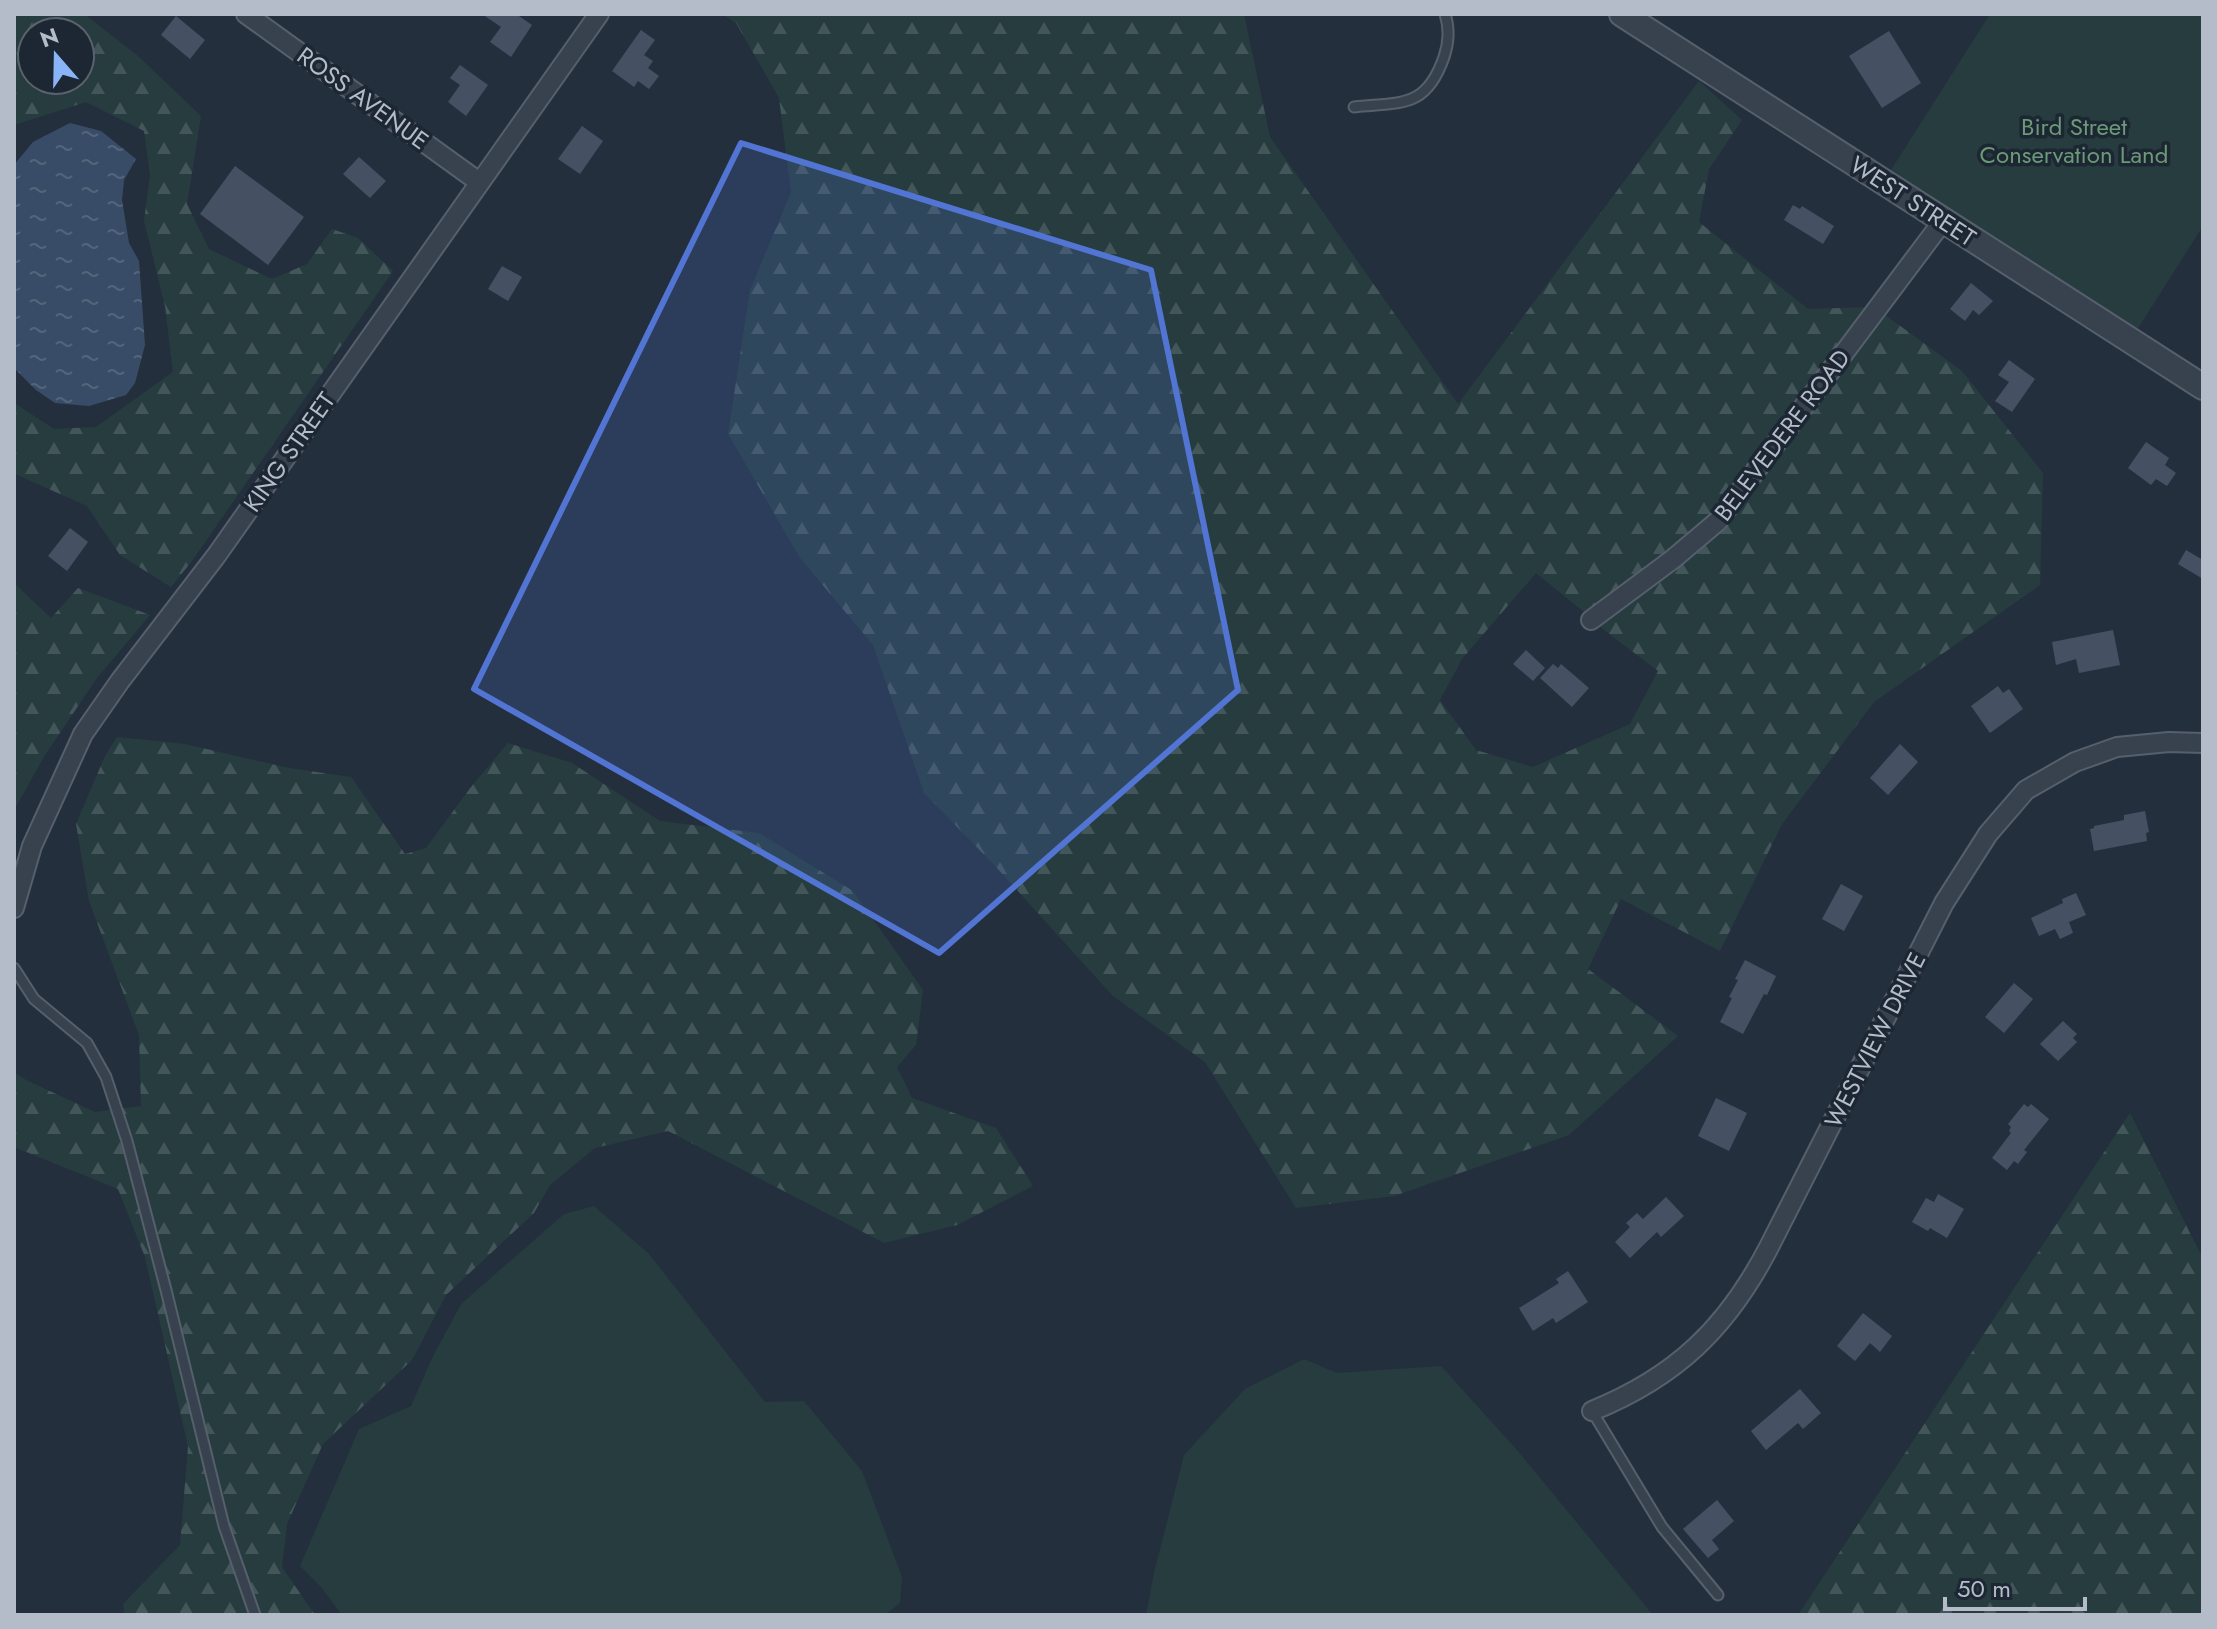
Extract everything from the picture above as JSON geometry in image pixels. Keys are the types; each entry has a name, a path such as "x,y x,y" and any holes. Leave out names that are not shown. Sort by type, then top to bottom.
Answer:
{"street":[{"name":"ROSS AVENUE","path":"246,14 479,182"},
{"name":"KING STREET","path":"14,908 32,846 83,734 216,556 599,14"},
{"name":"WEST STREET","path":"1622,14 2203,387"},
{"name":"BELEVEDERE ROAD","path":"1591,620 1718,521 1943,221"},
{"name":"WESTVIEW DRIVE","path":"1592,1411 1628,1397 1659,1378 1721,1323 1755,1274 1944,903 1988,834 2026,790 2075,762 2117,747 2169,742 2203,743"}],"lane":[{"path":"1354,107 1406,101 1425,93 1439,69 1448,44 1445,14"},
{"path":"14,968 34,999 87,1043 106,1077 127,1141 224,1526 255,1615"},
{"path":"1592,1411 1662,1527 1718,1595"}],"highlighted area":[{"path":"741,143 1151,270 1238,690 939,953 474,689"}],"green space":[{"path":"14,14 87,16 16,16 16,96 96,96 96,23 138,56 201,116 187,204 209,249 272,279 307,264 332,229 358,238 393,271 171,587 120,555 87,506 15,474 14,498 14,403 54,429 96,427 173,372 165,306 144,221 150,175 144,131 86,102 14,125"},
{"path":"722,14 1244,14 1270,137 1458,404 1699,81 1742,120 1709,169 1699,222 1808,309 1874,307 1717,518 1589,616 1536,573 1462,659 1440,700 1476,750 1533,767 1630,724 1658,671 1591,620 1718,521 1877,309 1962,371 2043,473 2040,585 1874,702 1782,824 1720,951 1621,899 1588,969 1678,1036 1569,1135 1394,1196 1296,1208 1205,1062 1113,996 924,793 873,645 800,558 728,434 750,290 791,192 779,98 736,23"},
{"name":"Bird Street Conservation Land","path":"1990,14 2203,14 2203,226 2137,330 1891,170"},
{"path":"14,539 16,585 51,618 78,588 150,615 97,678 45,755 14,810"},
{"path":"117,737 185,744 289,768 351,777 405,854 426,848 508,743 572,763 660,821 759,833 853,891 923,990 916,1045 897,1067 912,1098 996,1128 1033,1186 957,1225 884,1243 668,1131 595,1148 550,1185 534,1213 446,1295 412,1360 323,1444 287,1524 282,1567 315,1615 125,1615 123,1604 180,1545 188,1446 145,1257 118,1189 14,1147 14,1072 95,1112 141,1106 139,1035 89,901 76,824 105,756"},
{"path":"2130,1113 2203,1259 2203,1615 1798,1615"},
{"path":"594,1206 649,1254 765,1402 804,1401 862,1471 902,1577 900,1603 885,1615 342,1615 300,1566 359,1429 411,1406 461,1304 564,1214"},
{"path":"1304,1359 1337,1373 1441,1366 1517,1450 1653,1615 1146,1615 1184,1455 1245,1389"}],"water":[{"path":"70,123 101,131 136,159 124,180 122,200 129,243 139,261 145,345 135,383 126,395 89,406 55,403 36,390 14,368 14,165 33,142"}],"building":[{"path":"482,14 516,14 532,25 511,57 490,42 501,27"},
{"path":"176,16 205,40 190,59 161,35"},
{"path":"641,30 655,40 644,55 653,61 648,68 659,76 649,89 638,81 634,87 612,71"},
{"path":"1889,31 1921,83 1882,108 1849,56"},
{"path":"460,65 488,85 466,116 448,102 460,85 450,78"},
{"path":"582,126 603,141 580,174 558,159"},
{"path":"359,157 386,181 370,198 343,174"},
{"path":"235,166 304,217 268,265 200,214"},
{"path":"1793,205 1800,209 1802,206 1834,226 1823,244 1784,220"},
{"path":"502,266 522,277 508,301 488,289"},
{"path":"1971,283 1993,301 1979,315 1973,310 1965,321 1950,309"},
{"path":"2009,360 2035,379 2012,412 1995,401 2009,382 1998,375"},
{"path":"2146,442 2169,458 2165,465 2176,473 2167,486 2156,479 2151,485 2128,468"},
{"path":"70,528 88,542 67,571 48,556"},
{"path":"2186,550 2203,560 2203,579 2178,564"},
{"path":"2113,630 2120,665 2079,673 2076,659 2056,665 2052,642"},
{"path":"1526,650 1545,668 1533,681 1513,664"},
{"path":"1553,664 1558,668 1561,664 1589,688 1572,707 1540,678"},
{"path":"1998,686 2003,693 2009,689 2023,709 1990,733 1971,706"},
{"path":"1900,744 1918,762 1888,795 1870,778"},
{"path":"2145,811 2149,832 2146,833 2147,841 2094,851 2090,829 2124,820 2124,815"},
{"path":"1841,884 1863,896 1844,931 1822,919"},
{"path":"2076,893 2086,915 2069,922 2073,933 2060,939 2055,929 2039,936 2031,918 2063,903 2062,899"},
{"path":"1745,960 1776,976 1743,1034 1720,1022"},
{"path":"2014,983 2033,999 2004,1033 1985,1017"},
{"path":"2063,1021 2077,1034 2073,1038 2077,1042 2058,1061 2040,1044"},
{"path":"1716,1098 1747,1113 1729,1151 1698,1136"},
{"path":"2024,1104 2028,1107 2031,1104 2049,1119 2024,1150 2027,1152 2018,1164 2014,1161 2007,1170 1992,1158 2011,1133 2008,1124"},
{"path":"1938,1194 1964,1209 1947,1238 1912,1222 1926,1198 1934,1202"},
{"path":"1666,1197 1684,1216 1661,1237 1657,1232 1630,1258 1615,1242 1630,1227 1626,1223 1637,1213 1643,1219"},
{"path":"1568,1271 1588,1302 1556,1323 1553,1318 1533,1331 1519,1308 1559,1283 1556,1279"},
{"path":"1863,1313 1892,1336 1880,1352 1870,1343 1855,1361 1837,1346"},
{"path":"1800,1389 1821,1413 1803,1429 1798,1423 1766,1450 1751,1431"},
{"path":"1717,1500 1734,1521 1712,1540 1719,1549 1708,1558 1683,1529"}]}
